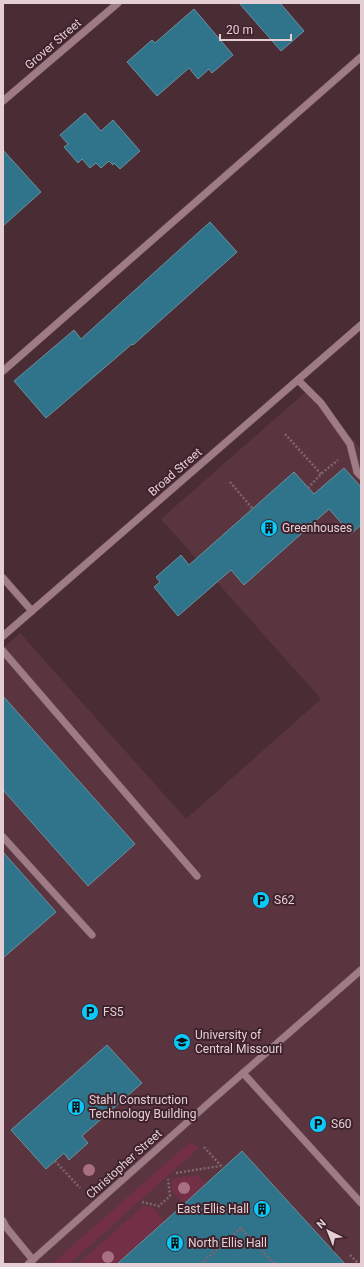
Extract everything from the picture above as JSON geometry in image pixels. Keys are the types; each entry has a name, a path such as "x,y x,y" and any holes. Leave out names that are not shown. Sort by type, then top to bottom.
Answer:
{"street":[{"name":"Grover Street","path":"3,101 118,3"},
{"path":"3,371 361,57"},
{"name":"Broad Street","path":"3,636 361,325"},
{"path":"298,380 321,403 350,444 357,472 361,476"},
{"path":"3,578 32,611"},
{"path":"3,651 197,876"},
{"path":"3,837 92,935"},
{"name":"Christopher Street","path":"31,1262 361,970"},
{"path":"243,1073 361,1203"},
{"path":"3,1221 31,1262"}],"path":[{"path":"285,434 321,474"},
{"path":"308,488 321,474 351,449"},
{"path":"230,482 252,508"},
{"path":"176,1173 222,1167 204,1148"},
{"path":"55,1161 80,1188"},
{"path":"142,1202 159,1206 170,1196 168,1179"},
{"path":"201,1264 241,1228 274,1264"},
{"path":"350,1255 358,1264"}],"shaded area":[{"name":"University of Central Missouri","path":"309,389 361,449 361,1264 3,1264 3,648 20,633 186,819 321,699 161,519"},
{"path":"190,1142 199,1148 69,1264 52,1264"},
{"path":"197,1175 206,1184 184,1204 172,1191 171,1181 174,1178"},
{"path":"143,1206 153,1207 164,1221 117,1264 78,1264"}],"building":[{"path":"239,3 280,3 304,31 281,51"},
{"path":"194,9 233,55 212,73 209,69 198,79 189,68 157,96 127,62 152,40 155,43"},
{"path":"85,113 101,131 113,120 140,151 120,169 114,163 113,165 109,161 101,168 96,163 90,168 82,159 78,163 64,147 68,144 60,135"},
{"path":"3,150 41,192 3,226"},
{"path":"210,222 237,252 133,345 132,344 46,418 14,381 74,330 81,339"},
{"path":"344,468 361,487 361,525 351,534 329,509 244,585 231,570 178,616 154,587 160,582 156,577 181,555 189,565 294,472 314,494"},
{"path":"3,696 135,844 88,886 3,790"},
{"path":"3,852 56,912 3,958"},
{"name":"Stahl Construction Technology Building","path":"107,1045 142,1083 82,1136 88,1143 69,1160 64,1153 46,1169 11,1130"},
{"path":"242,1151 345,1264 117,1264 184,1204"}],"place":[{"name":"Greenhouses","path":"269,528"},
{"name":"S62","path":"261,900"},
{"name":"FS5","path":"90,1012"},
{"name":"University of Central Missouri","path":"182,1042"},
{"name":"Stahl Construction Technology Building","path":"76,1107"},
{"name":"S60","path":"318,1124"},
{"name":"East Ellis Hall","path":"262,1209"},
{"name":"North Ellis Hall","path":"175,1243"}]}
